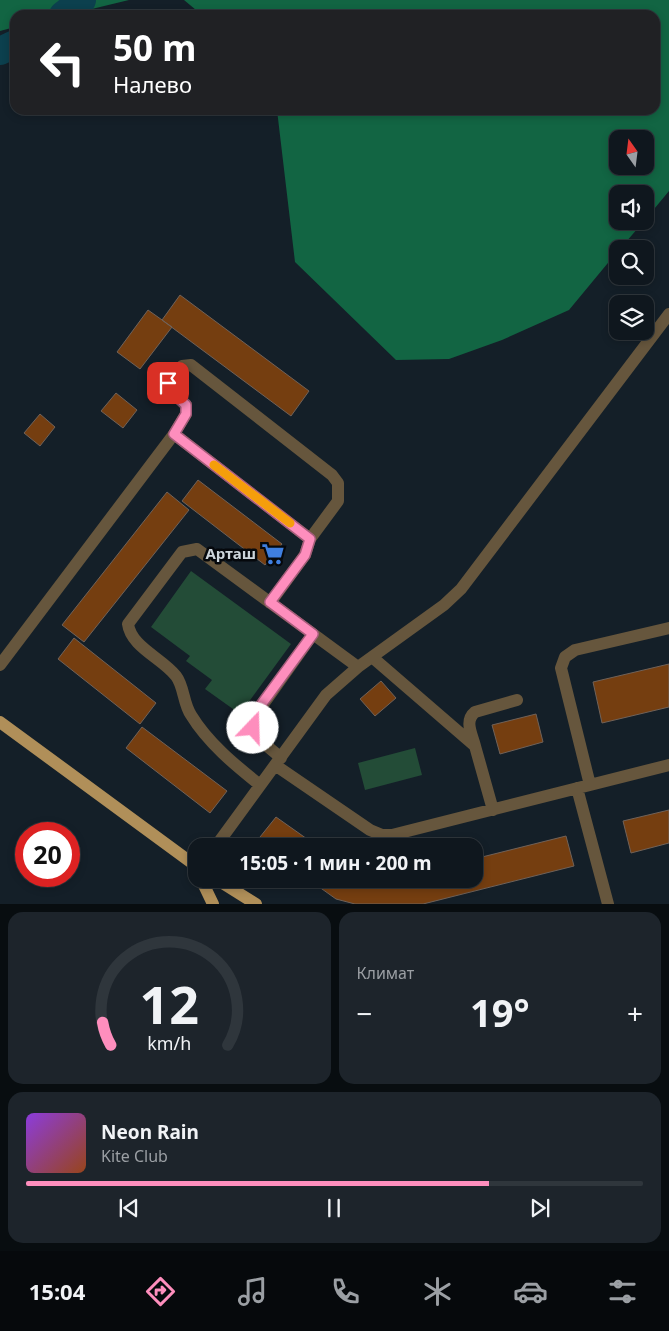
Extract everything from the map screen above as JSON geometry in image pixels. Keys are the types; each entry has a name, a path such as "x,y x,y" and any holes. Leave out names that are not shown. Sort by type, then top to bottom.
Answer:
{"main road":[{"path":"0,722 188,861"},
{"path":"182,858 188,865"},
{"path":"205,888 213,904"},
{"path":"230,888 256,904"}],"lane":[{"path":"222,838 326,695 358,667 444,605 461,589 669,314"},
{"path":"0,665 174,434 186,414 186,405 170,390 168,383 182,366 191,366 332,474 338,483 338,501 310,539 305,555 270,602"},
{"path":"174,434 310,539"},
{"path":"260,785 220,750 191,715 178,678 169,667 134,640 129,633 128,624 182,552 197,549 358,667"},
{"path":"590,785 561,668 564,657 575,650 669,628"},
{"path":"313,634 252,720 256,734 278,761 370,830 382,835 392,835 669,765"},
{"path":"372,657 475,746"},
{"path":"493,810 468,723 470,716 475,712 517,700"},
{"path":"577,788 608,904"}],"green space":[{"path":"0,0 129,0 88,10 10,10 10,28 0,31"},
{"path":"184,0 669,0 669,191 654,209 654,185 609,185 609,230 636,230 628,240 609,240 609,262 569,310 502,340 449,359 396,360 295,262 278,115 660,115 660,10 196,10"},
{"path":"191,571 291,644 240,714 205,689 212,680 186,661 190,656 151,627"},
{"path":"415,748 422,775 365,790 358,763"}],"building":[{"path":"180,295 309,391 291,416 162,320"},
{"path":"148,310 172,327 140,369 117,352"},
{"path":"116,393 137,410 123,428 101,411"},
{"path":"40,414 55,427 40,446 24,433"},
{"path":"198,480 282,544 265,565 182,501"},
{"path":"167,492 189,510 84,642 62,625"},
{"path":"74,638 156,703 140,724 58,659"},
{"path":"669,664 669,707 602,723 593,682"},
{"path":"381,681 396,698 375,716 360,699"},
{"path":"536,714 543,742 500,754 492,725"},
{"path":"142,727 227,791 210,813 126,748"},
{"path":"669,810 669,843 631,853 623,821"},
{"path":"276,817 306,838 259,838"},
{"path":"566,836 574,866 423,904 355,904 336,899 321,888 483,888 483,857"}],"waterway":[{"path":"69,10 82,0"},
{"path":"0,51 10,46"}],"slow traffic":[{"path":"214,465 290,523"}],"place":[{"name":"Арташ","path":"273,554"}],"route":[{"path":"168,383 170,390 186,405 186,414 174,434 310,539 305,555 270,602 313,634 255,713 252,720 253,728"}]}
